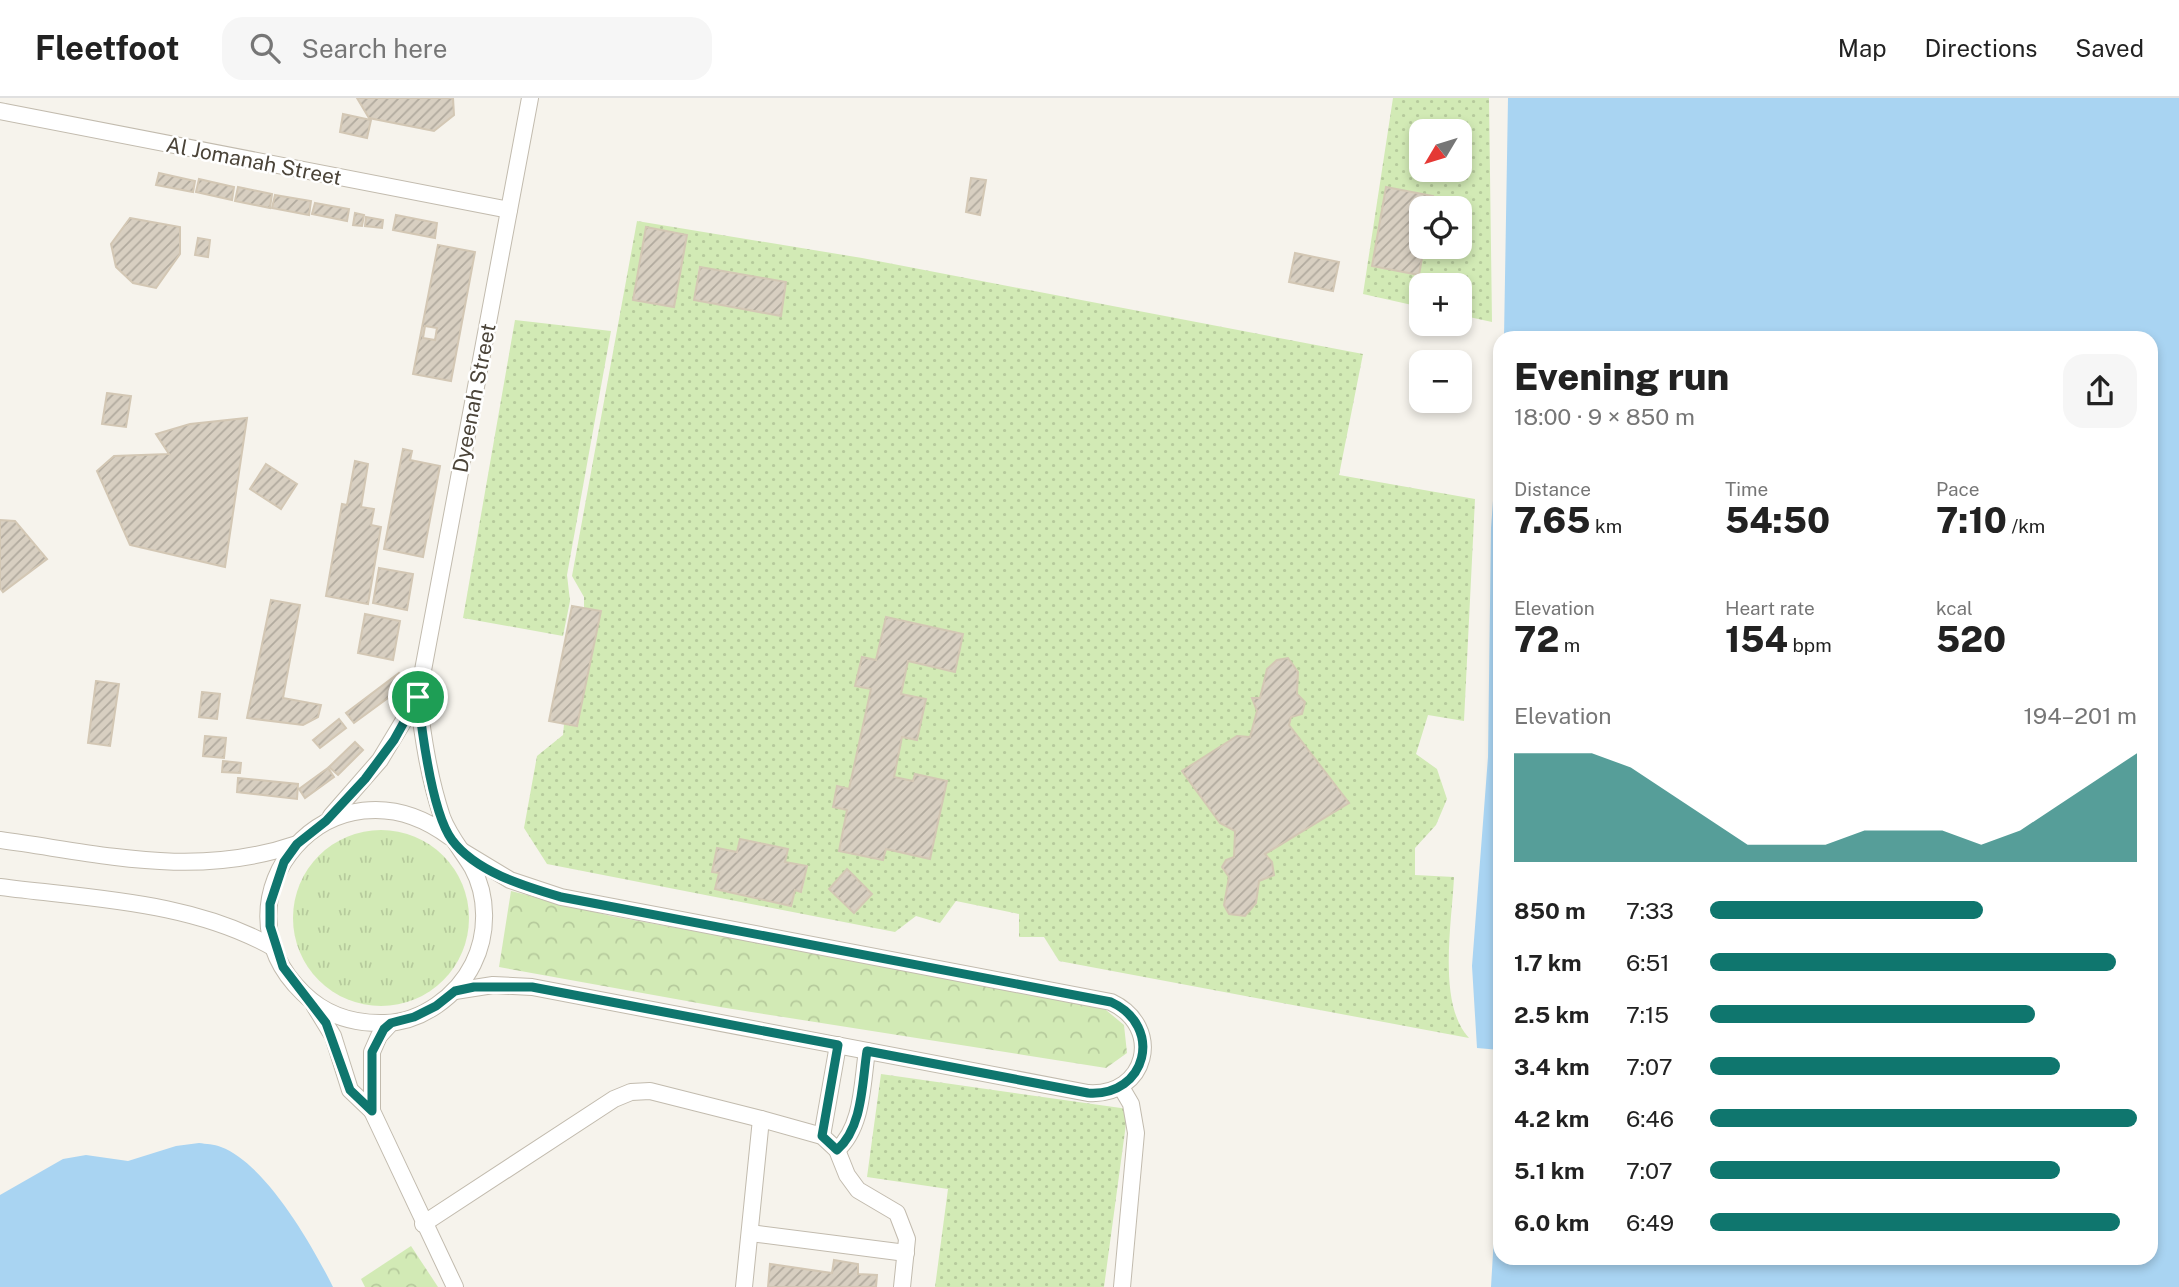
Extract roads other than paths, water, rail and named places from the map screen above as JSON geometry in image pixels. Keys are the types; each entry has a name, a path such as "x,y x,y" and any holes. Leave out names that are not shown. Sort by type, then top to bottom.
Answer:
{"street":[{"name":"Dyeenah Street","path":"450,837 429,766 418,697 530,98"},
{"name":"Al Jomanah Street","path":"0,111 509,210"},
{"name":"Dyeenah Street","path":"326,821 380,760 418,697"},
{"path":"0,840 197,864 258,856 297,844 326,821 346,813 390,809 432,824 450,837 474,870 484,912 478,954 455,991 436,1006 414,1017 391,1023 348,1020 310,1000"},
{"path":"297,844 275,882 270,904 274,948 283,967 310,1000 333,1036 350,1090 372,1111 455,1287"},
{"path":"455,991 493,985 532,987 1100,1094 1121,1087 1137,1071 1143,1040 1128,1013 1111,1002 561,897 510,880 462,851"},
{"path":"0,887 173,910 221,923 274,948"},
{"path":"372,1111 371,1066 375,1043 391,1023"},
{"path":"822,1136 838,1045"},
{"path":"837,1150 848,1138 855,1122 867,1051"},
{"path":"343,1069 371,1066"},
{"path":"1121,1087 1131,1104 1136,1123 1122,1287"},
{"path":"423,1224 614,1099 631,1092 650,1091 822,1136 837,1150 847,1175 858,1190 891,1208 902,1220 907,1239 902,1287"},
{"path":"744,1287 761,1119"},
{"path":"750,1233 906,1253"}],"water":[{"path":"1508,98 2179,98 2179,1287 1491,1287 1493,1253 1493,1265 2158,1265 2158,331 1504,331"},
{"path":"1493,501 1493,1049 1477,1048 1472,966 1488,757"},
{"path":"199,1143 221,1147 255,1170 300,1229 333,1287 0,1287 0,1195 63,1159 86,1155 128,1161 176,1146"}]}
